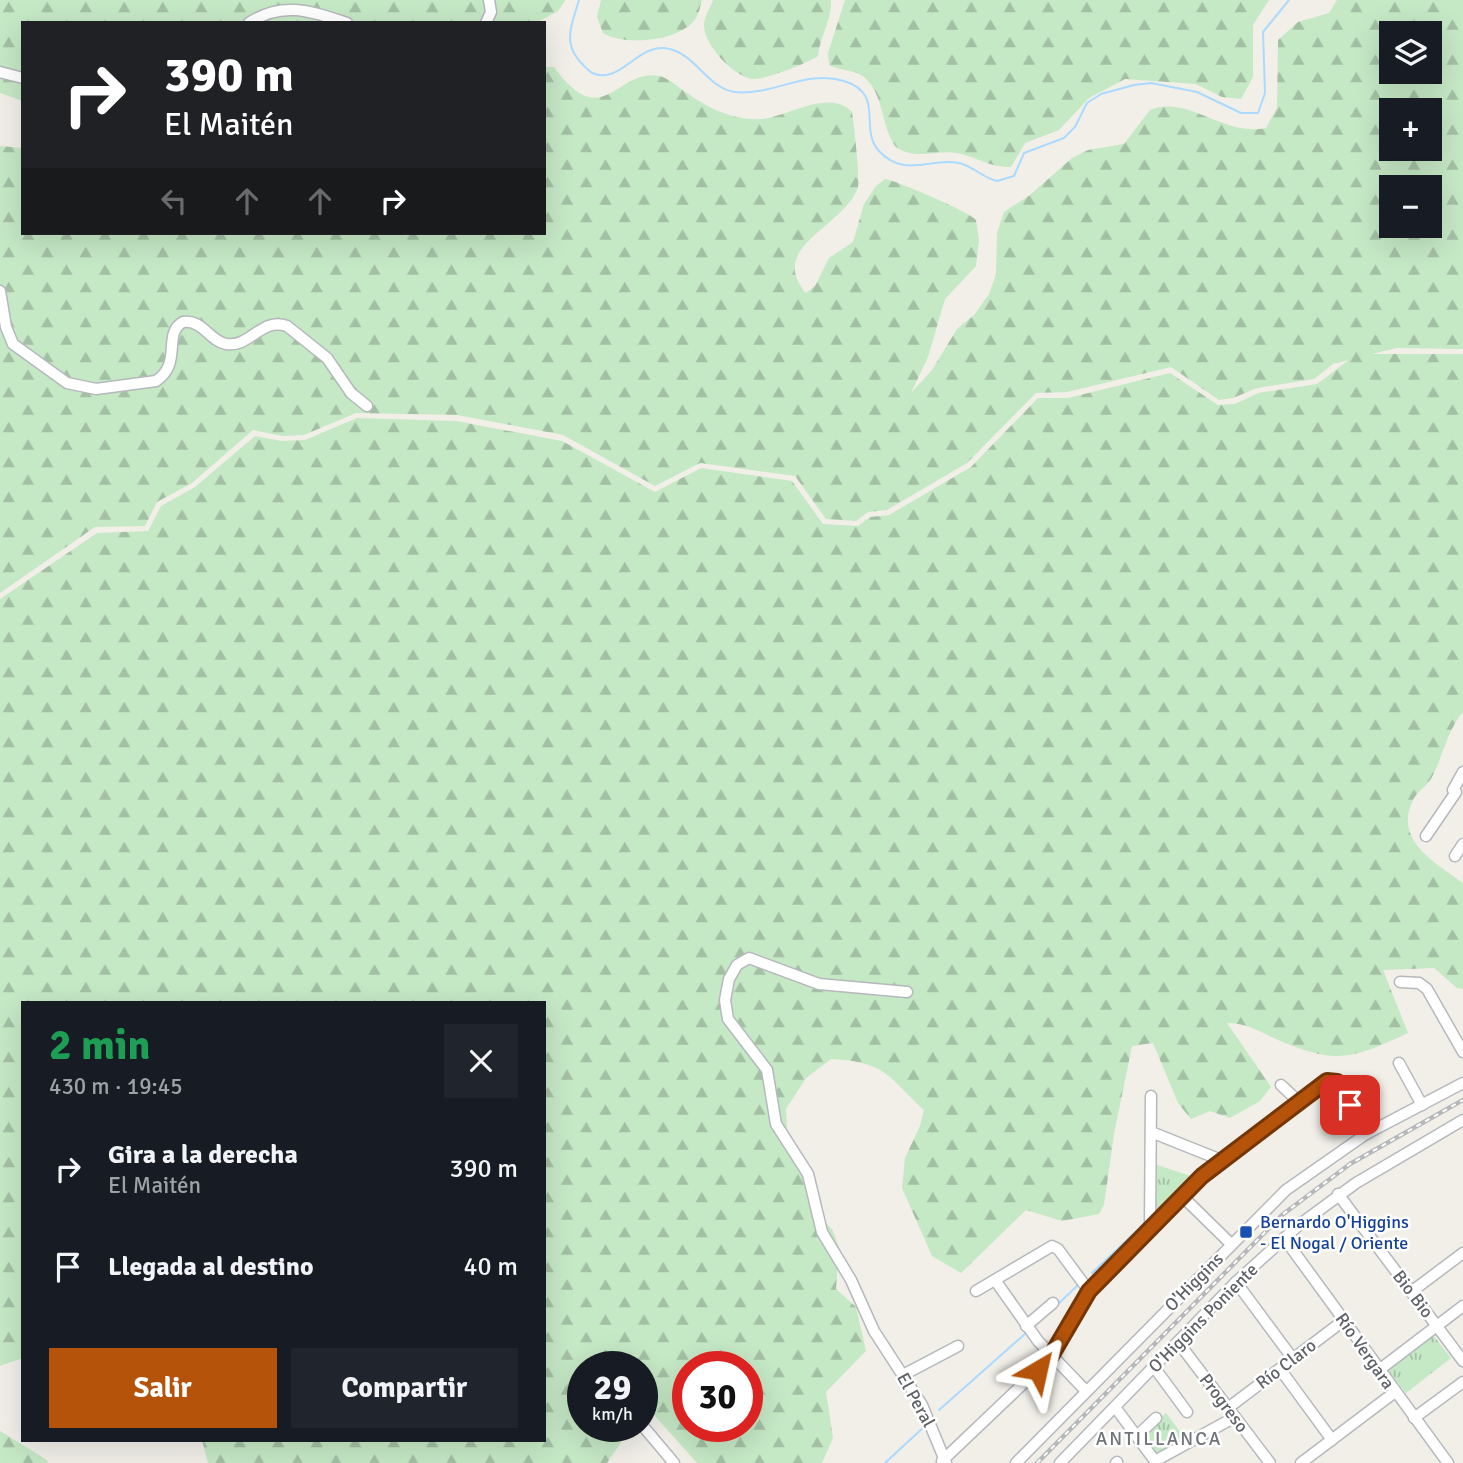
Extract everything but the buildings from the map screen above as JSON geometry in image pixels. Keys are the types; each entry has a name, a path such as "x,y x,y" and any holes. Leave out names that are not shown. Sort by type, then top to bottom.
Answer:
{"street":[{"path":"487,21 491,12 489,0"},
{"path":"254,21 278,12 302,8 341,21"},
{"path":"0,72 21,77"},
{"path":"0,291 6,327 13,344 62,380 78,387 96,389 156,381 171,364 173,332 183,322 200,325 218,341 230,344 251,337 266,325 279,324 287,326 327,358 351,393 367,406"},
{"path":"1426,836 1455,791 1463,772"},
{"path":"1455,856 1463,844"},
{"name":"El Peral","path":"907,992 819,984 749,958 734,968 725,993 725,1007 731,1025 759,1058 769,1075 776,1124 808,1174 825,1237 851,1280 880,1340 925,1409 943,1462"},
{"path":"1400,982 1425,986 1463,1052"},
{"path":"1399,1063 1422,1105"},
{"path":"943,1462 1051,1356 1089,1291 1221,1160 1299,1102 1334,1080 1366,1134"},
{"name":"O'Higgins","path":"1016,1463 1296,1181 1366,1134 1463,1083"},
{"path":"1282,1085 1299,1102"},
{"path":"1150,1228 1151,1096"},
{"name":"O'Higgins Poniente","path":"1060,1463 1236,1282 1284,1238 1338,1194 1463,1120"},
{"path":"1151,1132 1221,1160"},
{"name":"Bio Bio","path":"1338,1194 1463,1361"},
{"path":"1182,1196 1231,1244"},
{"name":"Río Vergara","path":"1284,1238 1448,1463"},
{"path":"976,1291 1055,1246 1089,1291"},
{"path":"1411,1292 1463,1253"},
{"path":"995,1280 1026,1326 1086,1391"},
{"path":"1236,1282 1293,1359"},
{"path":"1026,1326 1054,1303"},
{"path":"1378,1370 1463,1306"},
{"name":"Río Claro","path":"1137,1436 1155,1461 1232,1412 1280,1369 1343,1321"},
{"name":"Progreso","path":"1178,1342 1270,1463"},
{"path":"903,1375 958,1346"},
{"path":"1154,1367 1187,1412"},
{"path":"1280,1369 1332,1440"},
{"path":"1414,1418 1463,1382"},
{"path":"1301,1463 1395,1392"},
{"path":"1115,1408 1137,1436 1156,1418"},
{"path":"656,1442 674,1463"}],"green space":[{"path":"0,0 565,0 558,11 540,21 21,21 21,100 0,93"},
{"path":"601,0 702,0 697,16 680,31 654,39 625,40 603,33 597,17"},
{"path":"713,0 831,0 830,15 818,56 766,77 744,77 728,66 714,50 705,33 705,19"},
{"path":"845,0 1269,0 1253,25 1253,77 1241,99 1222,97 1196,84 1125,79 1089,98 1059,130 1025,143 1011,167 957,153 919,154 896,147 871,85 857,73 829,65 828,53"},
{"path":"1337,0 1463,0 1463,349 1397,348 1372,354 1463,354 1463,712 1450,734 1431,779 1413,800 1408,815 1413,839 1420,849 1463,883 1463,989 1457,988 1434,968 1383,970 1408,1033 1372,1049 1344,1056 1315,1053 1247,1026 1227,1023 1271,1087 1260,1101 1230,1118 1210,1111 1191,1119 1178,1103 1153,1043 1132,1046 1114,1134 1104,1205 1099,1214 1062,1221 1026,1210 961,1273 932,1256 902,1188 905,1158 920,1126 924,1110 884,1072 863,1063 831,1059 806,1078 786,1109 788,1144 809,1171 816,1214 832,1229 839,1247 836,1289 856,1307 866,1351 826,1392 833,1438 822,1463 697,1463 678,1442 763,1442 763,1351 672,1351 672,1435 658,1419 658,1351 567,1351 567,1442 621,1442 607,1463 208,1463 203,1442 546,1442 546,1001 21,1001 21,1359 0,1366 0,599 97,533 148,531 161,506 195,487 255,436 281,441 305,440 357,418 456,421 562,441 655,492 701,468 792,481 823,524 858,526 870,517 889,515 971,467 1038,398 1068,398 1170,373 1218,405 1235,404 1258,393 1317,384 1349,360 1333,364 1314,379 1257,388 1233,398 1219,400 1171,367 1067,392 1036,393 967,463 887,510 868,512 856,521 826,519 795,476 700,463 655,486 563,435 457,415 356,413 304,435 282,436 253,430 192,483 157,502 145,526 95,527 0,593 0,146 21,148 21,235 546,235 546,67 554,67 571,87 585,96 598,97 609,94 632,80 645,76 660,76 695,99 741,118 772,117 820,103 843,105 852,112 858,187 839,214 801,249 795,262 796,277 806,293 815,286 829,258 853,242 864,204 876,186 885,179 933,197 976,220 979,240 976,266 945,299 928,357 911,393 932,370 957,329 975,314 989,294 996,274 997,233 1004,212 1030,195 1072,158 1088,150 1124,144 1150,110 1178,107 1235,127 1266,128 1277,108 1278,40 1298,22 1329,13"},
{"path":"1154,1164 1194,1177 1154,1219"},
{"path":"1433,1335 1451,1358 1406,1393 1387,1369"},
{"path":"1166,1413 1187,1441 1159,1458 1142,1435"},
{"path":"0,1431 47,1460 48,1463 0,1463"}],"waterway":[{"path":"579,0 570,40 575,56 592,73 611,74 645,53 664,48 684,56 716,84 735,92 763,90 816,78 844,81 864,94 868,103 873,142 889,159 908,166 959,163 997,181 1014,176 1024,153 1064,138 1075,127 1087,103 1101,94 1134,85 1151,83 1197,92 1241,113 1258,113 1265,93 1263,32 1289,0"},
{"path":"1155,1213 1175,1193"},
{"path":"1092,1273 1145,1223"},
{"path":"1056,1306 1078,1285"},
{"path":"1035,1326 1042,1319"},
{"path":"939,1410 1026,1333"},
{"path":"885,1463 925,1426"}],"railway":[{"path":"1037,1463 1282,1215 1350,1164 1463,1100"}],"place":[{"name":"Bernardo O'Higgins - El Nogal / Oriente","path":"1246,1232"}],"district":[{"name":"ANTILLANCA","path":"1159,1439"}],"route":[{"path":"1038,1370 1051,1356 1089,1291 1210,1168 1327,1081 1337,1082 1350,1105"}]}
